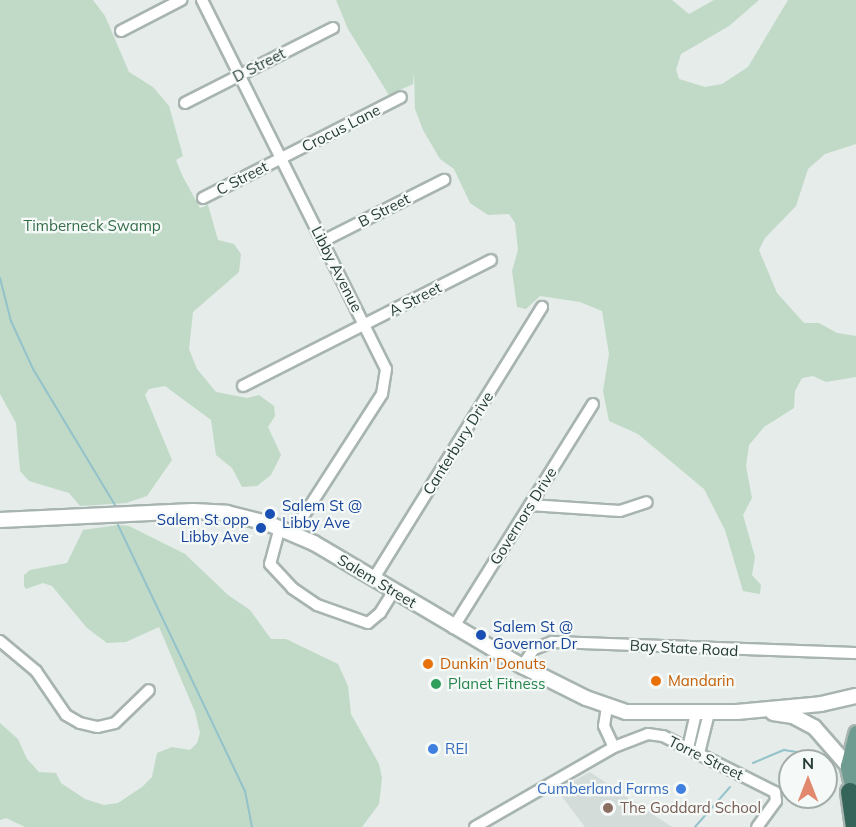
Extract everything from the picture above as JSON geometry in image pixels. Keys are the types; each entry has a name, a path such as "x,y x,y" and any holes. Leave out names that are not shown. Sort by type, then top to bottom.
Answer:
{"highway":[{"path":"853,797 855,827"}],"main road":[{"name":"Salem Street","path":"0,520 193,511 235,515 286,530 374,578 453,628 522,666 607,707 646,714 738,712 821,704 856,696"},
{"name":"Salem Street","path":"738,712 784,715 806,722 823,735 848,766"},
{"path":"853,797 848,766 856,733"}],"street":[{"path":"121,31 181,0"},
{"name":"Libby Avenue","path":"202,0 385,365 385,387 286,530 270,564 292,588 317,605 368,623 380,613 394,591"},
{"name":"D Street","path":"185,103 333,28"},
{"name":"Crocus Lane","path":"281,158 401,97"},
{"name":"C Street","path":"203,198 281,158"},
{"name":"B Street","path":"323,241 444,180"},
{"name":"A Street","path":"243,386 491,260"},
{"name":"Canterbury Drive","path":"374,578 542,307"},
{"name":"Governors Drive","path":"453,628 593,404"},
{"path":"530,505 622,511 646,502"},
{"path":"0,641 40,674 66,715 80,723 112,724 149,690"},
{"name":"Bay State Road","path":"522,666 534,649 552,642 856,653"},
{"path":"607,707 604,726 614,747"},
{"path":"688,748 703,713"},
{"path":"699,753 703,713"},
{"name":"Torre Street","path":"475,827 614,747 648,734 699,753 777,795 757,827"}],"shaded area":[{"name":"The Goddard School","path":"590,772 672,827 585,827 557,790"}],"green space":[{"name":"Timberneck Swamp","path":"0,0 93,0 105,16 129,72 153,87 169,106 183,156 176,160 182,175 200,208 208,205 218,240 234,244 241,254 239,272 193,312 189,349 197,369 216,392 247,398 259,395 274,406 275,416 268,427 281,455 271,475 257,486 242,487 232,468 216,455 211,420 165,386 149,389 145,395 172,460 147,496 126,503 80,506 69,493 29,481 20,471 16,423 0,394"},
{"path":"336,0 672,0 689,14 714,0 759,0 729,26 681,54 676,70 679,79 705,87 722,84 748,67 788,0 856,0 856,144 825,154 808,169 796,206 765,238 759,250 777,293 804,323 819,323 837,333 856,336 856,377 826,382 813,376 802,378 795,391 794,408 764,427 749,445 746,466 752,498 743,515 755,557 752,575 761,585 760,594 743,591 725,530 704,489 638,434 609,421 603,391 609,354 602,311 580,302 540,296 526,309 517,307 512,271 518,250 515,223 509,214 488,215 470,203 454,169 440,159 423,130 415,109 414,71 413,84 389,95 348,29"},
{"path":"118,525 129,526 185,554 228,595 250,610 271,639 286,639 338,664 348,686 351,714 379,764 382,778 379,804 362,827 25,827 6,818 0,820 0,723 18,739 27,759 39,772 56,773 61,783 85,799 104,805 118,803 142,787 152,777 157,753 172,747 190,750 197,743 200,733 195,712 159,627 126,642 107,643 87,628 52,586 43,583 26,589 24,586 24,575 30,570 67,563 83,530"}],"waterway":[{"path":"0,278 11,321 33,369 115,505"},
{"path":"118,525 245,791 252,827"},
{"path":"753,763 778,753"},
{"path":"695,827 730,787"}],"place":[{"name":"Salem St @ Libby Ave","path":"270,514"},
{"name":"Salem St opp Libby Ave","path":"261,528"},
{"name":"Salem St @ Governor Dr","path":"481,635"},
{"name":"Dunkin' Donuts","path":"428,664"},
{"name":"Mandarin","path":"656,681"},
{"name":"Planet Fitness","path":"436,684"},
{"name":"REI","path":"433,749"},
{"name":"Cumberland Farms","path":"681,789"},
{"name":"The Goddard School","path":"608,808"}]}
